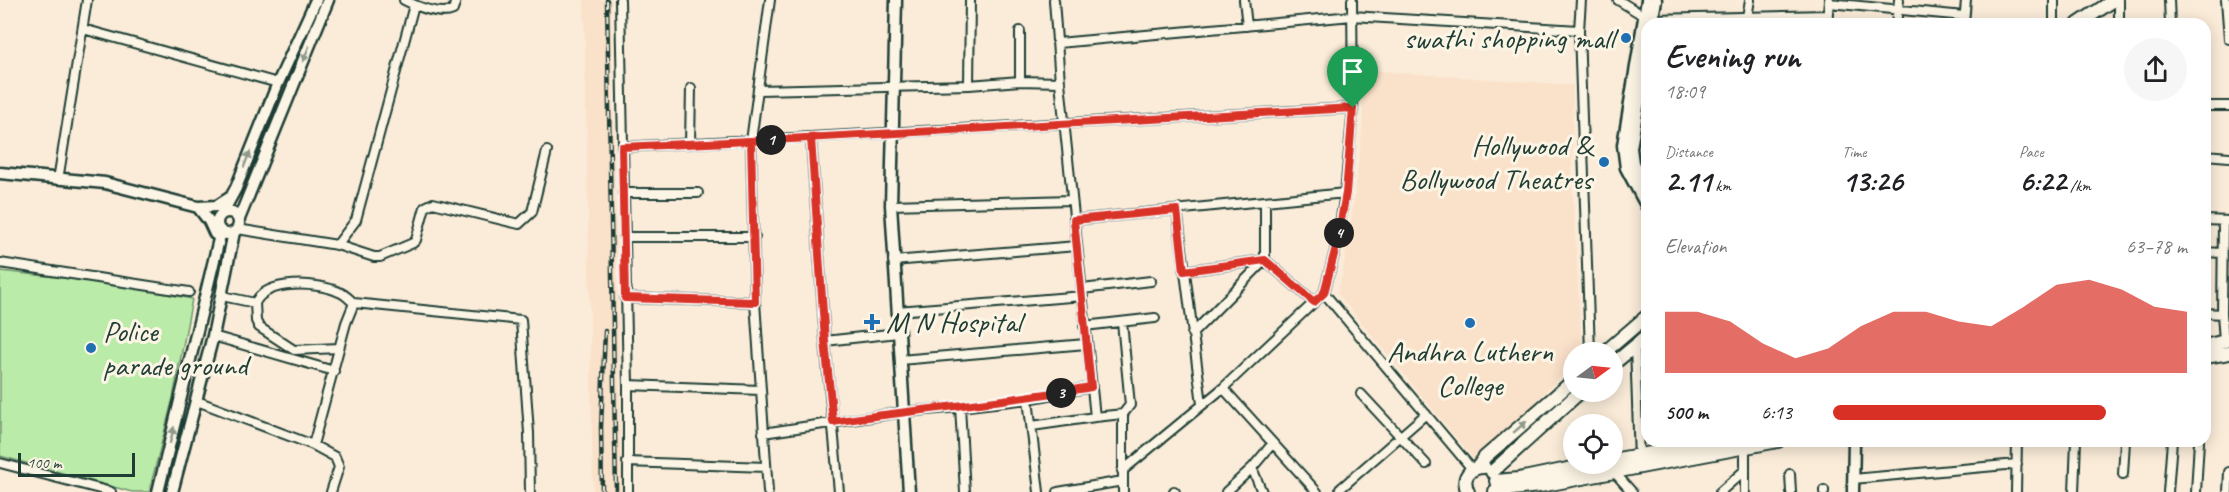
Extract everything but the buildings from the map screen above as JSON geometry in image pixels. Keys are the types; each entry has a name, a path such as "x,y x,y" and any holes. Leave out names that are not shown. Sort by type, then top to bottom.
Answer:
{"main road":[{"path":"2087,18 2114,0"},
{"path":"1617,342 1641,321"},
{"path":"1623,356 1641,341"},
{"path":"2211,354 2227,345"},
{"path":"1454,492 1466,487 1466,477 1485,457 1563,390"},
{"path":"1494,484 1571,402"},
{"path":"1623,469 1683,447"},
{"path":"1623,461 1639,462 1750,447"},
{"path":"1475,468 1483,467 1494,484 1517,490 1553,488 1611,474"},
{"path":"1494,484 1563,470"}],"street":[{"path":"58,180 87,0"},
{"path":"158,492 220,236 217,221 231,197 278,83 316,0"},
{"path":"172,492 213,336 237,227 328,0"},
{"path":"404,0 414,5 450,12 456,0"},
{"path":"620,0 628,492"},
{"path":"768,492 755,302 751,141 770,0"},
{"path":"896,0 891,205 909,492"},
{"path":"969,85 970,0"},
{"path":"1054,0 1060,82 1095,417"},
{"path":"1244,0 1247,26"},
{"path":"1122,471 1223,388 1324,293 1337,243 1346,193 1353,108 1352,0"},
{"path":"1581,0 1579,30 1590,342"},
{"path":"1618,0 1647,18"},
{"path":"1647,0 1650,18"},
{"path":"1651,18 1656,0"},
{"path":"1747,17 1750,0"},
{"path":"1896,18 1899,0"},
{"path":"1964,18 1966,0"},
{"path":"2054,0 2054,18"},
{"path":"2119,0 2119,18"},
{"path":"2169,0 2170,18"},
{"path":"2226,0 2229,39"},
{"path":"1827,18 1829,1 1951,18"},
{"path":"338,245 356,220 414,5"},
{"path":"1058,43 1352,16 1579,30"},
{"path":"1739,18 1753,18"},
{"path":"83,29 278,83"},
{"path":"1020,31 1020,81"},
{"path":"1641,62 1623,145 1626,168 1641,196"},
{"path":"759,90 969,85 1020,81 1060,82"},
{"path":"690,144 691,88"},
{"path":"1641,90 1631,148 1633,163 1641,170"},
{"path":"269,104 282,111"},
{"path":"2211,106 2229,106"},
{"path":"622,147 1353,108"},
{"path":"811,138 825,341 839,492"},
{"path":"220,236 228,234 237,227 338,245 380,257 416,240 425,207 429,204 519,224 532,212 547,151"},
{"path":"2211,156 2229,157"},
{"path":"0,173 105,183 198,207 217,206 231,197"},
{"path":"623,193 698,194"},
{"path":"1074,220 1346,193"},
{"path":"891,205 1072,200"},
{"path":"1192,334 1265,260 1265,202"},
{"path":"198,207 220,236"},
{"path":"1177,210 1202,404"},
{"path":"223,212 231,212 237,227"},
{"path":"2211,220 2226,221 2222,253 2222,314 2227,345"},
{"path":"624,237 754,237"},
{"path":"893,261 1077,246"},
{"path":"2211,252 2222,253"},
{"path":"1184,271 1265,260 1314,302"},
{"path":"0,263 189,292"},
{"path":"897,311 1082,292 1151,281"},
{"path":"339,348 294,350 259,327 254,312 255,303 261,294 268,290 295,285 338,291 354,303 521,320 529,434 530,492"},
{"path":"1324,293 1426,414 1475,468"},
{"path":"222,297 255,303"},
{"path":"625,298 755,302"},
{"path":"313,445 339,348 354,303"},
{"path":"2211,313 2222,314"},
{"path":"1084,326 1155,318"},
{"path":"1122,322 1130,405 1123,414 1123,492"},
{"path":"825,341 898,333"},
{"path":"213,336 334,371"},
{"path":"900,360 1086,344"},
{"path":"1635,346 1639,462"},
{"path":"628,385 760,390"},
{"path":"763,433 904,411 1028,399 1091,387"},
{"path":"1223,388 1317,492"},
{"path":"1361,394 1426,464"},
{"path":"1028,399 1039,492"},
{"path":"197,401 313,445 335,457 338,462 331,492"},
{"path":"960,407 965,492"},
{"path":"1032,426 1123,414"},
{"path":"1340,489 1426,414"},
{"path":"1226,492 1252,468 1273,443"},
{"path":"1853,492 1854,447"},
{"path":"2016,492 2017,447"},
{"path":"2074,492 2076,447"},
{"path":"2122,474 2124,447"},
{"path":"2168,492 2172,447"},
{"path":"2197,492 2199,447"},
{"path":"1745,448 1745,492"},
{"path":"627,462 766,467"},
{"path":"0,463 111,492"},
{"path":"1853,479 2017,464"},
{"path":"1252,468 1262,492"},
{"path":"1720,492 1744,470"},
{"path":"2228,492 2229,472"},
{"path":"1616,474 1632,492"},
{"path":"1790,474 1791,492"},
{"path":"1058,492 1123,481"}],"shaded area":[{"path":"584,0 611,0 622,492 593,492"},
{"path":"1363,70 1573,85 1572,180 1581,342 1563,342 1563,374 1476,462 1337,293 1343,272 1363,121"}],"green space":[{"name":"Police parade ground","path":"0,271 111,283 192,299 173,398 149,492 132,492 0,456"}],"railway":[{"path":"607,0 616,492"},
{"path":"602,492 601,427 605,331"}],"place":[{"name":"swathi shopping mall","path":"1626,38"},
{"name":"Hollywood & Bollywood Theatres","path":"1604,162"},
{"name":"M N Hospital","path":"872,322"},
{"name":"Andhra Luthern College","path":"1470,323"},
{"name":"Police parade ground","path":"91,348"}],"route":[{"path":"1353,108 751,141 755,302 625,298 622,147 751,141 811,138 833,422 904,411 1028,399 1091,387 1074,220 1177,210 1184,271 1265,260 1314,302 1324,293 1337,243 1346,193 1353,108"}]}
